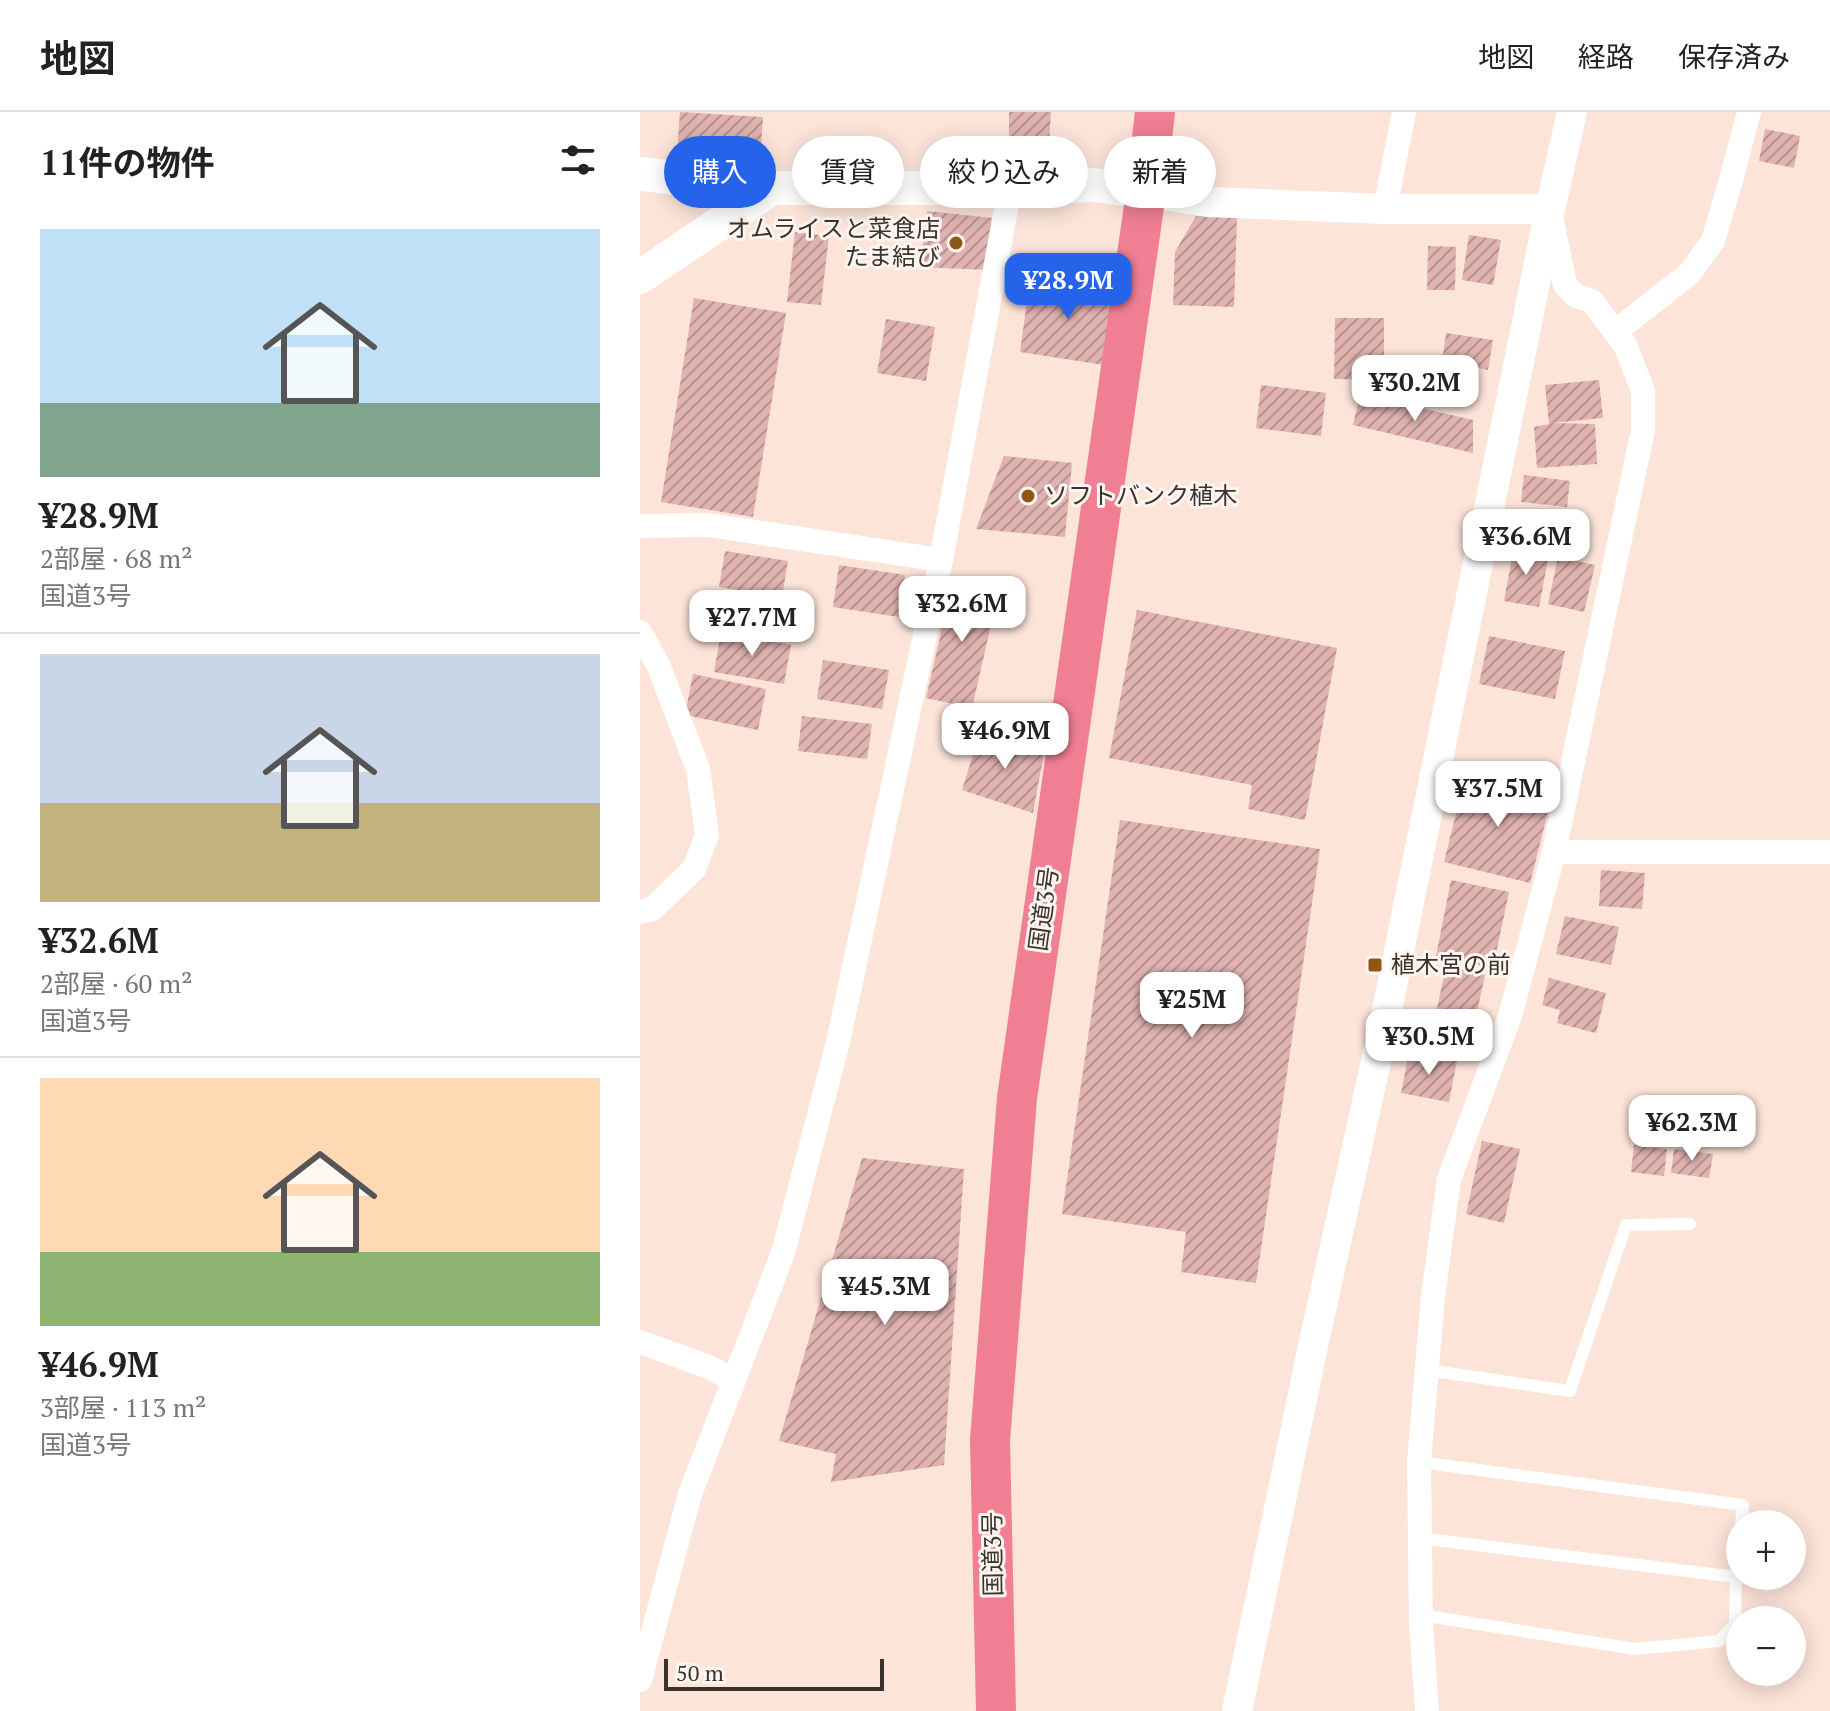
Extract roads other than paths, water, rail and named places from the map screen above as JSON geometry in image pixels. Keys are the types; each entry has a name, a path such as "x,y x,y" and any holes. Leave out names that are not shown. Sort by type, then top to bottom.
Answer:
{"highway":[{"name":"国道3号","path":"1152,136 1155,112"},
{"name":"国道3号","path":"996,1711 990,1440 1017,1098 1144,208"}],"main road":[{"path":"640,174 664,177"},
{"path":"776,188 920,188"},
{"path":"640,277 742,208"}],"street":[{"path":"1385,209 1404,112"},
{"path":"1237,1711 1383,1030 1572,112"},
{"path":"1615,332 1690,273 1713,241 1749,112"},
{"path":"1216,202 1385,209 1550,209"},
{"path":"640,1680 690,1494 783,1253 838,1042 941,560 1006,208"},
{"path":"1427,1711 1421,1615 1419,1462 1433,1296 1449,1179 1510,1016 1554,852 1643,430 1643,391 1625,345 1592,301 1576,296 1565,285 1550,209"},
{"path":"640,526 709,525 941,560"},
{"path":"640,632 659,667 698,769 707,835 694,869 652,909 640,912"},
{"path":"1554,852 1830,852"},
{"path":"640,1342 706,1366 734,1380"}],"lane":[{"path":"1427,1370 1570,1391 1626,1225 1690,1224"},
{"path":"1419,1462 1743,1505 1742,1510"},
{"path":"1420,1538 1726,1576"},
{"path":"1421,1615 1635,1649 1719,1641 1735,1625 1736,1590"}],"place":[{"name":"オムライスと菜食店 たま結び","path":"956,243"},
{"name":"ソフトバンク植木","path":"1028,496"},
{"name":"植木宮の前","path":"1375,965"}]}
